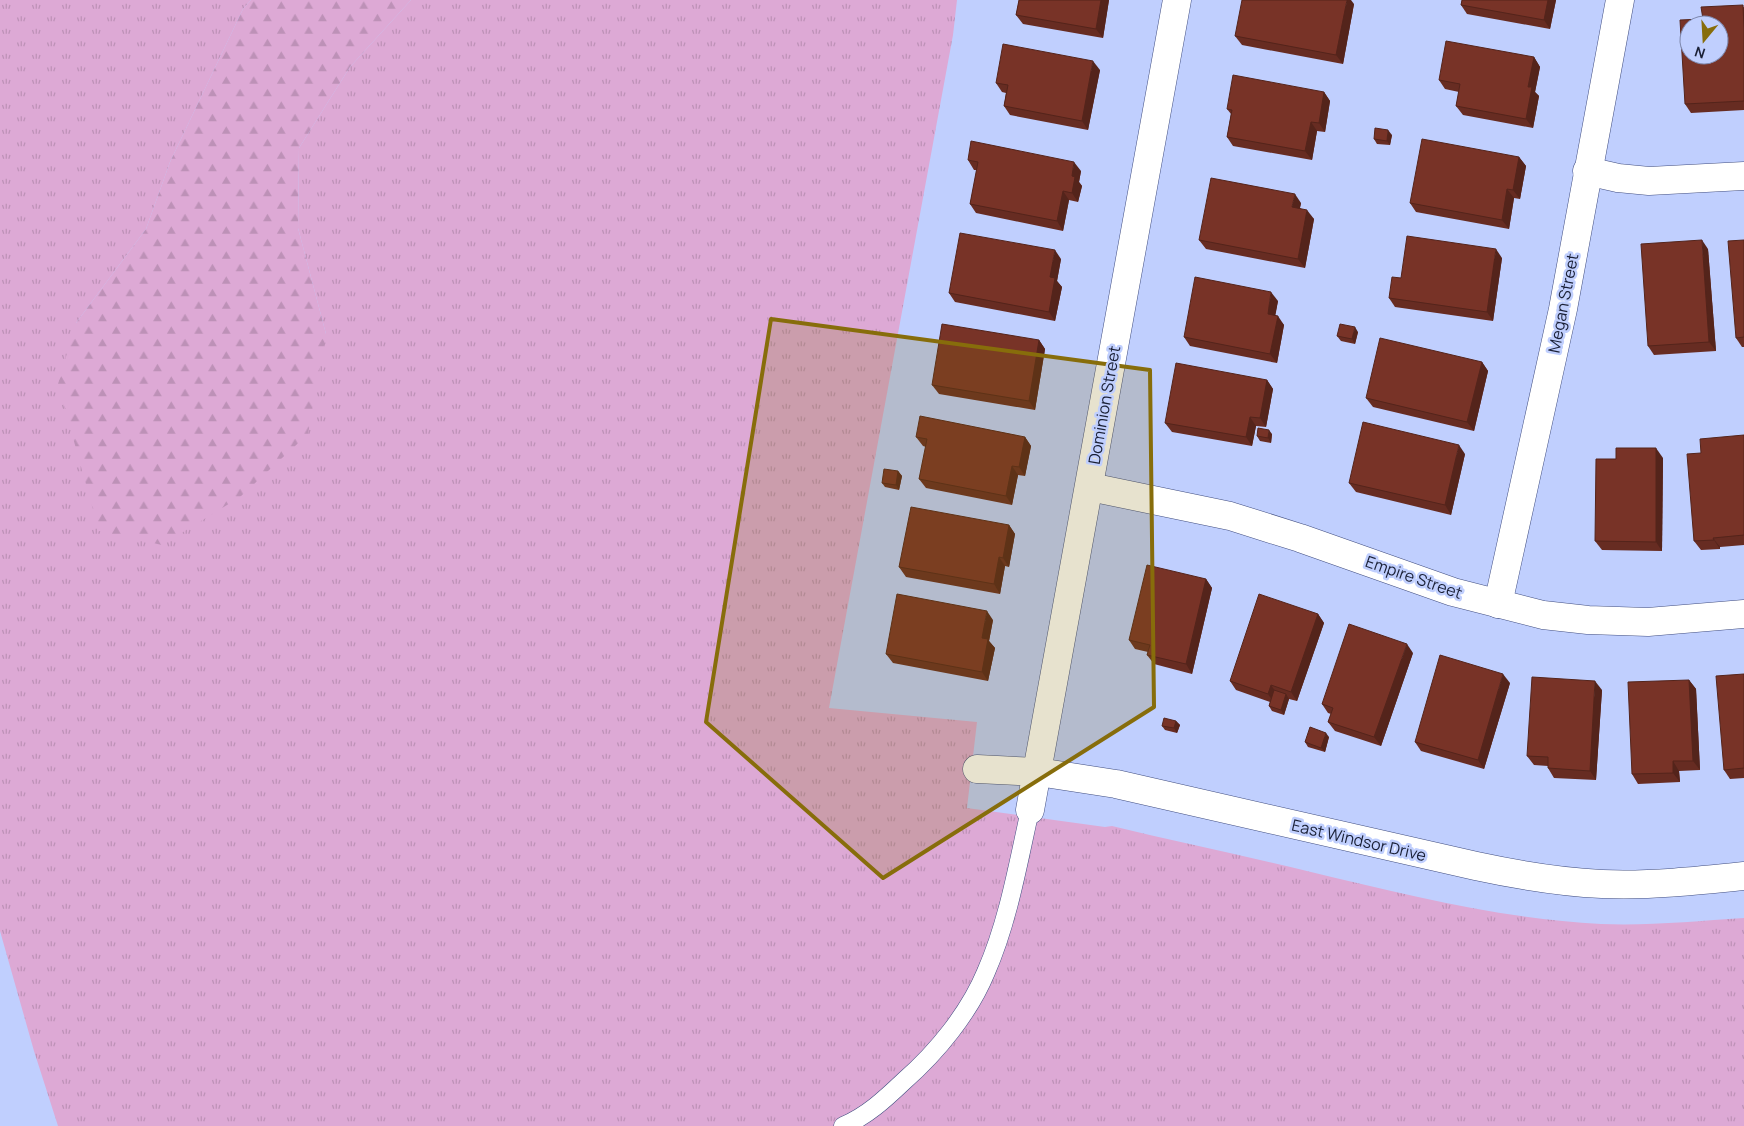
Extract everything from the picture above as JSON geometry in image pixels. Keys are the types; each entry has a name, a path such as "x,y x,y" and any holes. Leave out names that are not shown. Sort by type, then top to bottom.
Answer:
{"street":[{"name":"Dominion Street","path":"1030,810 1177,0"},
{"name":"Megan Street","path":"1498,604 1563,309 1620,0"},
{"path":"1587,171 1618,178 1648,181 1744,176"},
{"name":"Empire Street","path":"1090,487 1230,516 1300,538 1453,592 1543,615 1588,620 1648,622 1744,614"},
{"name":"East Windsor Drive","path":"977,769 1038,772 1116,784 1456,862 1530,877 1602,884 1676,883 1744,876"}],"lane":[{"path":"843,1126 857,1120 870,1111 920,1067 953,1028 970,1004 986,973 997,943 1030,810"}],"highlighted area":[{"path":"771,319 1150,370 1154,707 883,878 706,722"}],"green space":[{"path":"0,0 251,0 243,9 170,162 146,229 76,323 326,334 298,228 299,148 350,67 411,0 957,0 953,35 829,708 977,722 967,808 1105,827 1112,826 1455,905 1527,917 1601,924 1672,923 1744,918 1744,1126 58,1126 34,1051 0,931"},
{"path":"251,0 411,0 350,67 299,148 298,228 326,334 308,434 240,497 162,545 99,531 58,384 76,323 146,229 170,162 243,9"}],"building":[{"path":"1019,0 1101,0 1096,29 1016,15"},
{"path":"1242,0 1347,0 1336,55 1235,36"},
{"path":"1462,0 1548,0 1544,20 1461,5"},
{"path":"1743,5 1744,101 1685,104 1683,65 1729,65 1729,15 1702,15 1701,7"},
{"path":"1446,41 1534,57 1528,87 1532,87 1526,119 1456,106 1460,84 1439,80"},
{"path":"1003,44 1093,61 1082,121 1004,106 1008,85 996,83"},
{"path":"1233,75 1324,92 1319,123 1311,122 1305,151 1227,137 1232,110 1227,109"},
{"path":"1375,128 1388,130 1387,141 1374,139"},
{"path":"1422,139 1519,157 1513,190 1507,189 1502,220 1410,203"},
{"path":"971,141 1074,162 1072,176 1075,177 1072,193 1063,191 1057,221 970,204 978,162 968,160"},
{"path":"1211,178 1295,194 1292,207 1307,210 1298,259 1199,240"},
{"path":"960,233 1055,250 1050,277 1055,278 1049,312 949,293"},
{"path":"1407,236 1496,249 1487,312 1389,298 1392,277 1401,278"},
{"path":"1702,240 1709,342 1648,346 1641,244"},
{"path":"1744,240 1744,337 1736,338 1728,241"},
{"path":"1195,277 1271,292 1268,314 1278,316 1270,354 1184,337"},
{"path":"942,324 1039,340 1029,401 932,385"},
{"path":"1340,324 1355,327 1352,339 1337,336"},
{"path":"1380,338 1482,362 1467,422 1366,398"},
{"path":"1176,363 1267,380 1260,418 1250,417 1246,437 1165,423"},
{"path":"920,416 1025,437 1019,467 1012,466 1006,496 919,479 927,439 916,437"},
{"path":"1363,422 1459,445 1445,505 1349,483"},
{"path":"1258,428 1269,430 1268,438 1257,436"},
{"path":"1744,435 1744,535 1694,541 1687,454 1701,453 1700,439"},
{"path":"1616,448 1656,448 1656,542 1595,541 1596,459 1616,459"},
{"path":"884,469 898,471 896,485 882,483"},
{"path":"911,507 1009,525 1003,558 999,557 994,584 899,567"},
{"path":"1147,565 1206,579 1186,664 1147,655 1150,645 1129,640"},
{"path":"897,594 987,611 982,638 988,639 982,672 886,654"},
{"path":"1259,594 1318,614 1291,692 1271,685 1268,694 1230,681"},
{"path":"1349,624 1407,644 1374,737 1328,722 1333,708 1322,704"},
{"path":"1440,655 1503,674 1478,760 1415,742"},
{"path":"1744,674 1744,768 1724,770 1716,676"},
{"path":"1532,677 1595,681 1590,771 1548,768 1548,757 1527,756"},
{"path":"1689,680 1693,761 1673,761 1673,773 1632,774 1628,682"},
{"path":"1274,690 1286,694 1281,710 1269,706"},
{"path":"1164,718 1176,721 1174,728 1162,726"},
{"path":"1310,727 1326,733 1321,748 1305,742"}]}
